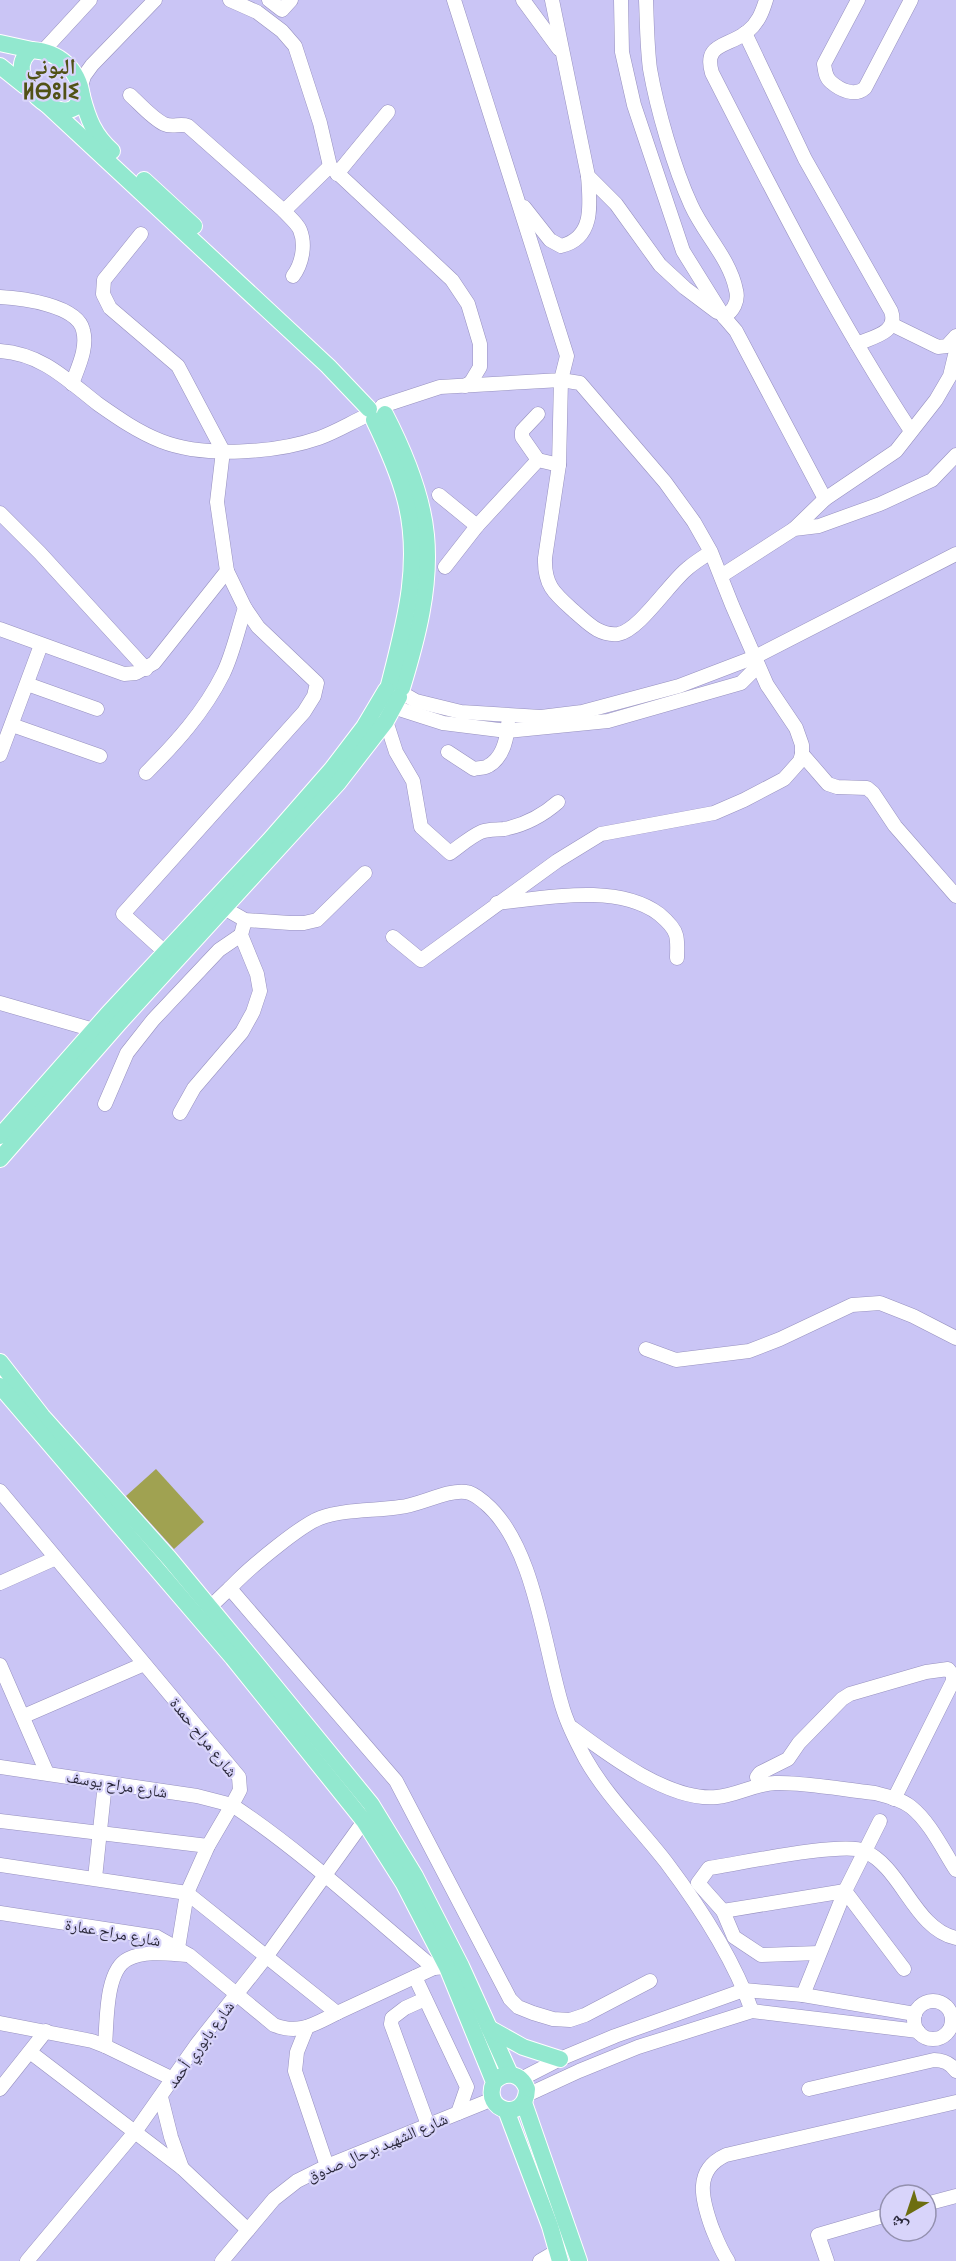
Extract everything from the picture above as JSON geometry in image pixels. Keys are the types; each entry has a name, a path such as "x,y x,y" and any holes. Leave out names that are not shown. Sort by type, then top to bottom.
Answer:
{"main road":[{"path":"0,43 56,56 67,64 75,73 88,119 100,141 345,367 376,411 405,498 412,553 412,576 394,697 338,783 119,1023 0,1160"},
{"path":"25,86 19,75 19,63 23,55 38,51"},
{"path":"0,66 46,104 376,411"},
{"path":"46,104 66,110 74,108 81,91"},
{"path":"0,1136 333,769 364,728 394,697"},
{"path":"0,1362 42,1416 210,1607 371,1804 415,1876 489,2028 516,2076 527,2089 525,2099 579,2261"},
{"path":"0,1386 233,1658 364,1821 404,1884 498,2097 550,2226 559,2256"},
{"path":"489,2028 523,2047 560,2059"},
{"path":"498,2097 504,2075 516,2076"},
{"path":"498,2097 516,2109 525,2099"}],"street":[{"path":"38,51 90,0"},
{"path":"81,91 84,76 92,65 155,0"},
{"path":"230,0 257,12 282,31 295,46 334,170 452,280 468,304 480,344 480,367 471,382 465,386"},
{"path":"269,0 282,10 291,0"},
{"path":"454,0 567,356 561,380 559,465 545,572 548,583 555,594 596,631 621,634 633,627 687,568 711,552"},
{"path":"523,0 562,53"},
{"path":"517,198 550,240 561,246 571,243 583,232 591,214 588,176 552,0"},
{"path":"621,0 622,52 634,105 682,251 724,317 736,331 825,499"},
{"path":"646,0 650,67 674,158 691,205 727,265 737,291 731,312 724,317"},
{"path":"766,0 756,23 746,33 714,50 709,61 712,73 765,177 857,345 911,431"},
{"path":"858,0 824,64 825,74 830,81 854,94 865,88 911,0"},
{"path":"746,33 805,159 894,318 888,330 857,345"},
{"path":"130,95 164,124 188,126 299,228 302,239 300,267 293,276"},
{"path":"284,212 334,170 388,112"},
{"path":"588,176 616,204 660,265 685,288 724,317"},
{"path":"141,234 104,280 102,294 110,308 178,366 223,451 217,502 227,571 245,608 258,627 317,682 314,696 304,712 251,774 123,914 166,953"},
{"path":"0,297 45,304 68,313 77,320 83,328 84,350 72,384"},
{"path":"892,326 938,347 947,346 956,336"},
{"path":"0,351 15,352 40,360 122,422 161,441 194,449 223,451 270,448 309,440 400,399 440,387 561,380 580,383 665,482 694,522 711,552 767,685 796,728 802,745 800,761 784,779 714,813 601,834 572,850 496,903 421,960 393,937"},
{"path":"721,576 794,529 825,499 896,451 943,388 950,376 956,351"},
{"path":"480,367 494,384"},
{"path":"538,414 522,431 522,437 538,459 559,465"},
{"path":"932,480 956,455"},
{"path":"445,567 477,525 538,459"},
{"path":"794,529 819,526 880,504 956,469"},
{"path":"439,495 477,525"},
{"path":"2,518 146,669"},
{"path":"394,697 461,712 541,717 582,712 757,662 956,554"},
{"path":"0,629 124,674 146,669 154,663 227,571"},
{"path":"146,773 170,749 204,708 224,672 245,608"},
{"path":"0,755 41,645"},
{"path":"741,683 757,662"},
{"path":"394,697 443,723 507,730 608,721 741,683 767,685"},
{"path":"27,684 97,709"},
{"path":"394,697 396,752 413,781 422,827 450,853 480,832 527,822 543,815 558,802"},
{"path":"448,752 474,769 488,766 501,753 509,715"},
{"path":"12,725 100,756"},
{"path":"802,754 828,784 837,787 867,788 873,793 895,826 956,896"},
{"path":"224,908 245,920 290,923 317,920 365,873"},
{"path":"496,903 578,895 627,898 650,908 667,921 676,935 677,958"},
{"path":"180,1113 194,1088 242,1032 253,1012 260,991 257,974 241,935 245,920"},
{"path":"105,1104 127,1053 147,1028 219,950 241,935"},
{"path":"0,1003 94,1030"},
{"path":"646,1349 676,1360 749,1351 852,1305 880,1303 913,1316 956,1338"},
{"name":"شارع مراح حمدة","path":"0,1491 239,1777 240,1790 232,1805"},
{"path":"210,1607 241,1576 305,1525 318,1519 331,1515 403,1507 455,1492 467,1491 477,1496 495,1511 508,1531 522,1561 544,1626 563,1709 585,1757 601,1784 665,1862 709,1924 744,1990 752,2011"},
{"path":"0,1583 56,1558"},
{"path":"230,1588 396,1781 510,1999 518,2007 553,2019 570,2020 585,2015 650,1981"},
{"path":"24,1716 144,1664"},
{"path":"0,1665 47,1773"},
{"path":"760,1785 757,1777 760,1773 788,1759 799,1743 850,1694 926,1672 948,1669 954,1675 953,1681 894,1799"},
{"path":"570,1725 625,1765 678,1792 694,1796 716,1797 750,1790 760,1785 777,1783 875,1793 894,1799 912,1808 925,1822 956,1870"},
{"name":"شارع مراح يوسف","path":"0,1767 197,1796 232,1805"},
{"path":"95,1878 105,1783"},
{"path":"105,2046 111,1983 119,1966 127,1959 139,1955 184,1951 188,1893 208,1846 232,1805 259,1822 441,1968"},
{"path":"0,1821 208,1846"},
{"name":"شارع بابوري أحمد","path":"27,2261 135,2132 197,2044 266,1957 364,1821"},
{"path":"803,1995 845,1891 880,1821"},
{"path":"819,1953 761,1955 734,1937 723,1911 698,1883 709,1868 842,1848 856,1848 865,1851 879,1861 933,1926 948,1936 956,1938"},
{"path":"0,1865 188,1893 337,2013"},
{"path":"723,1911 845,1891"},
{"path":"845,1891 904,1969"},
{"name":"شارع مراح عمارة","path":"0,1913 157,1937 184,1951 274,2025 286,2029 297,2030 307,2027 415,1977 441,1968"},
{"path":"415,1977 467,2087 458,2113"},
{"path":"516,2076 615,2036 744,1990 803,1995 915,2014"},
{"path":"424,1999 398,2013 392,2018 391,2024 428,2126"},
{"path":"525,2099 579,2071 638,2047 752,2011 918,2031 934,2039 953,2030 953,2010 940,2002 928,2001 922,2004 914,2020 918,2031"},
{"path":"0,2023 46,2031 105,2046 173,2079"},
{"path":"307,2027 297,2052 295,2071 327,2166"},
{"path":"0,2089 46,2031"},
{"path":"30,2052 182,2168 248,2230"},
{"path":"809,2089 934,2060 941,2060 951,2065 956,2071"},
{"path":"161,2097 182,2168"},
{"name":"شارع الشهيد برحال صدوق","path":"222,2261 274,2199 297,2181 327,2166 498,2097"},
{"path":"728,2261 721,2252 706,2210 702,2186 705,2174 716,2160 956,2102"},
{"path":"938,2201 956,2196"},
{"path":"827,2261 819,2235 878,2218"},
{"path":"540,2261 559,2256"}],"shaded area":[{"path":"156,1469 204,1522 174,1549 126,1496"}],"district":[{"name":"البوني ⵍⴱⵓⵏⵉ","path":"51,78"}]}
